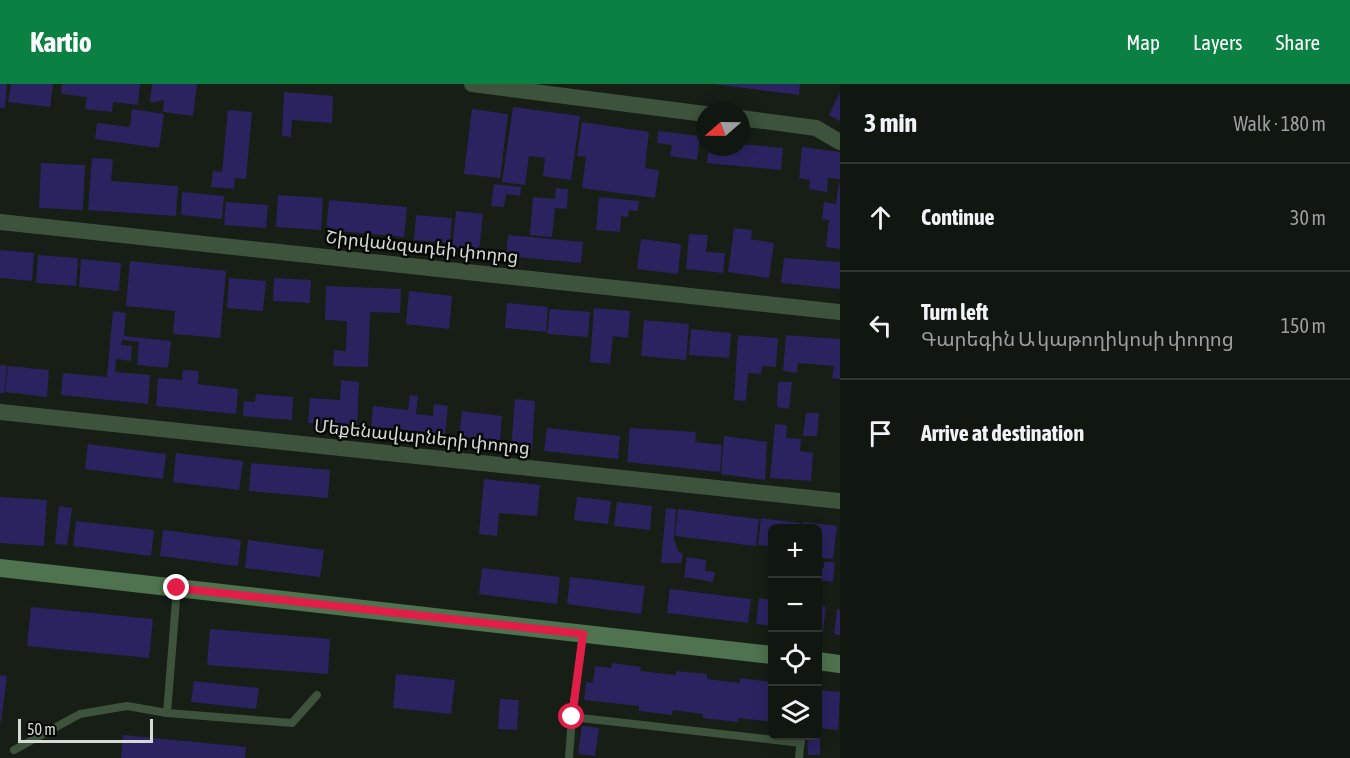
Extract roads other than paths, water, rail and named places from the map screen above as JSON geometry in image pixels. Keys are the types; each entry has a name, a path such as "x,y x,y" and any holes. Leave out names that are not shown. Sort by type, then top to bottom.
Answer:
{"street":[{"path":"472,84 696,113"},
{"path":"750,119 816,128 840,142"},
{"name":"Շիրվանզադեի փողոց","path":"0,222 840,312"},
{"name":"Մեքենավարների փողոց","path":"0,412 840,501"},
{"path":"0,568 768,656"},
{"path":"822,662 840,664"}],"lane":[{"path":"167,713 177,588"},
{"path":"568,758 583,634"},
{"path":"14,750 80,714 127,706 167,713 292,723 317,695"},
{"path":"572,717 768,736"},
{"path":"799,758 801,740"}]}
